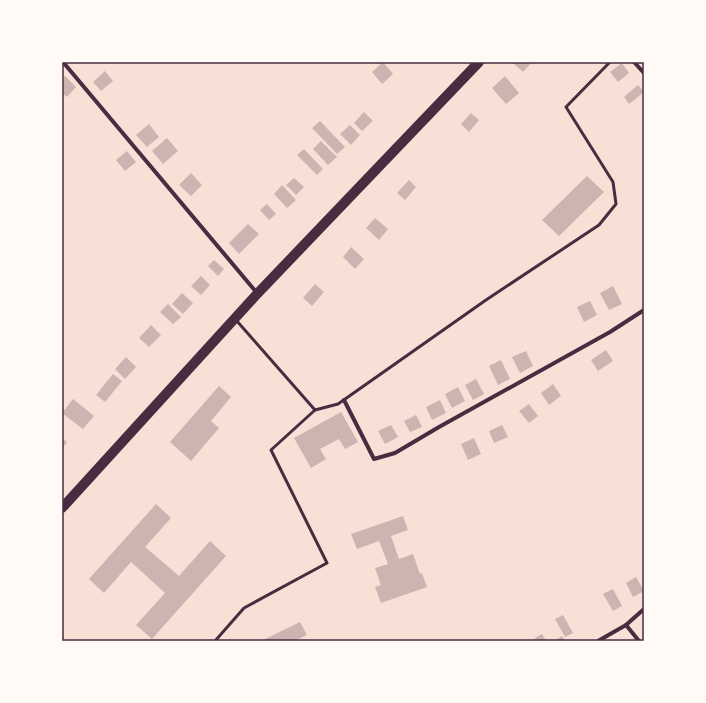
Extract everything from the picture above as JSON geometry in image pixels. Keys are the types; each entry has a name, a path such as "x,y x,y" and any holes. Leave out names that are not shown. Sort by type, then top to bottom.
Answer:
{"highway":[{"path":"62,508 257,294 479,62"}],"street":[{"path":"634,62 644,74"},
{"path":"63,65 257,294"},
{"path":"344,400 374,459 395,453 610,332 644,310"},
{"path":"598,641 626,624 644,609"},
{"path":"626,624 639,641"}],"lane":[{"path":"215,641 244,608 327,563 271,450 315,410 338,404 486,300 599,225 616,204 613,182 566,108 610,62"},
{"path":"235,318 315,410"}],"building":[{"path":"383,62 393,74 382,84 372,72"},
{"path":"516,62 532,62 523,72 514,64"},
{"path":"622,63 629,73 618,82 610,72"},
{"path":"105,71 113,81 101,91 93,82"},
{"path":"65,76 76,87 67,97 62,93 62,79"},
{"path":"505,76 519,93 506,104 492,88"},
{"path":"638,85 644,92 629,104 624,97"},
{"path":"364,112 373,121 362,131 354,123"},
{"path":"471,113 479,120 469,132 461,124"},
{"path":"320,121 345,147 337,154 312,128"},
{"path":"149,124 159,137 147,147 136,135"},
{"path":"350,125 360,135 351,145 340,134"},
{"path":"167,138 178,151 163,164 152,151"},
{"path":"321,141 337,157 328,165 313,149"},
{"path":"304,149 323,169 317,175 297,155"},
{"path":"127,151 136,162 125,171 116,160"},
{"path":"191,173 202,185 191,196 179,185"},
{"path":"587,176 604,192 559,236 542,220"},
{"path":"294,178 304,187 296,195 286,185"},
{"path":"409,180 416,187 405,200 397,193"},
{"path":"282,185 296,200 287,208 274,194"},
{"path":"267,204 276,214 269,220 260,210"},
{"path":"375,218 388,229 379,240 366,228"},
{"path":"248,224 259,234 239,254 229,243"},
{"path":"351,247 364,259 355,269 343,257"},
{"path":"214,260 224,269 218,276 208,266"},
{"path":"201,276 210,285 201,295 191,286"},
{"path":"315,284 324,292 312,306 303,298"},
{"path":"613,286 622,304 609,310 600,293"},
{"path":"182,293 193,303 183,314 172,304"},
{"path":"590,301 597,315 584,322 577,307"},
{"path":"168,304 181,317 173,324 160,312"},
{"path":"151,325 161,335 149,347 139,338"},
{"path":"606,350 613,361 598,371 591,360"},
{"path":"526,351 533,366 520,373 512,357"},
{"path":"126,357 136,367 125,379 115,369"},
{"path":"501,360 510,379 498,385 489,366"},
{"path":"113,374 122,381 105,402 96,395"},
{"path":"476,379 484,394 473,400 465,385"},
{"path":"553,384 561,396 549,405 541,393"},
{"path":"219,386 231,397 211,421 219,428 191,461 170,442"},
{"path":"458,387 465,401 452,408 445,394"},
{"path":"73,399 94,416 83,429 62,413"},
{"path":"440,400 446,413 432,420 426,407"},
{"path":"529,404 538,416 529,423 519,411"},
{"path":"341,412 358,442 345,449 339,439 320,449 326,459 311,468 294,438"},
{"path":"416,415 422,427 410,432 404,421"},
{"path":"391,425 398,437 385,444 378,431"},
{"path":"502,425 508,437 494,443 489,431"},
{"path":"62,438 67,442 62,449"},
{"path":"474,438 481,454 468,460 461,444"},
{"path":"156,504 171,518 145,547 179,576 210,541 226,556 152,639 136,625 165,593 131,562 104,593 89,579"},
{"path":"403,516 408,530 391,536 399,559 413,554 420,574 422,573 427,587 381,603 375,587 381,585 375,568 388,564 379,541 357,549 351,534"},
{"path":"636,577 644,591 633,597 626,583"},
{"path":"613,589 622,606 613,611 603,594"},
{"path":"563,615 573,633 565,637 555,619"},
{"path":"300,622 307,635 294,641 261,641"},
{"path":"542,634 546,641 537,641 535,638"},
{"path":"562,636 565,641 553,641"}]}
